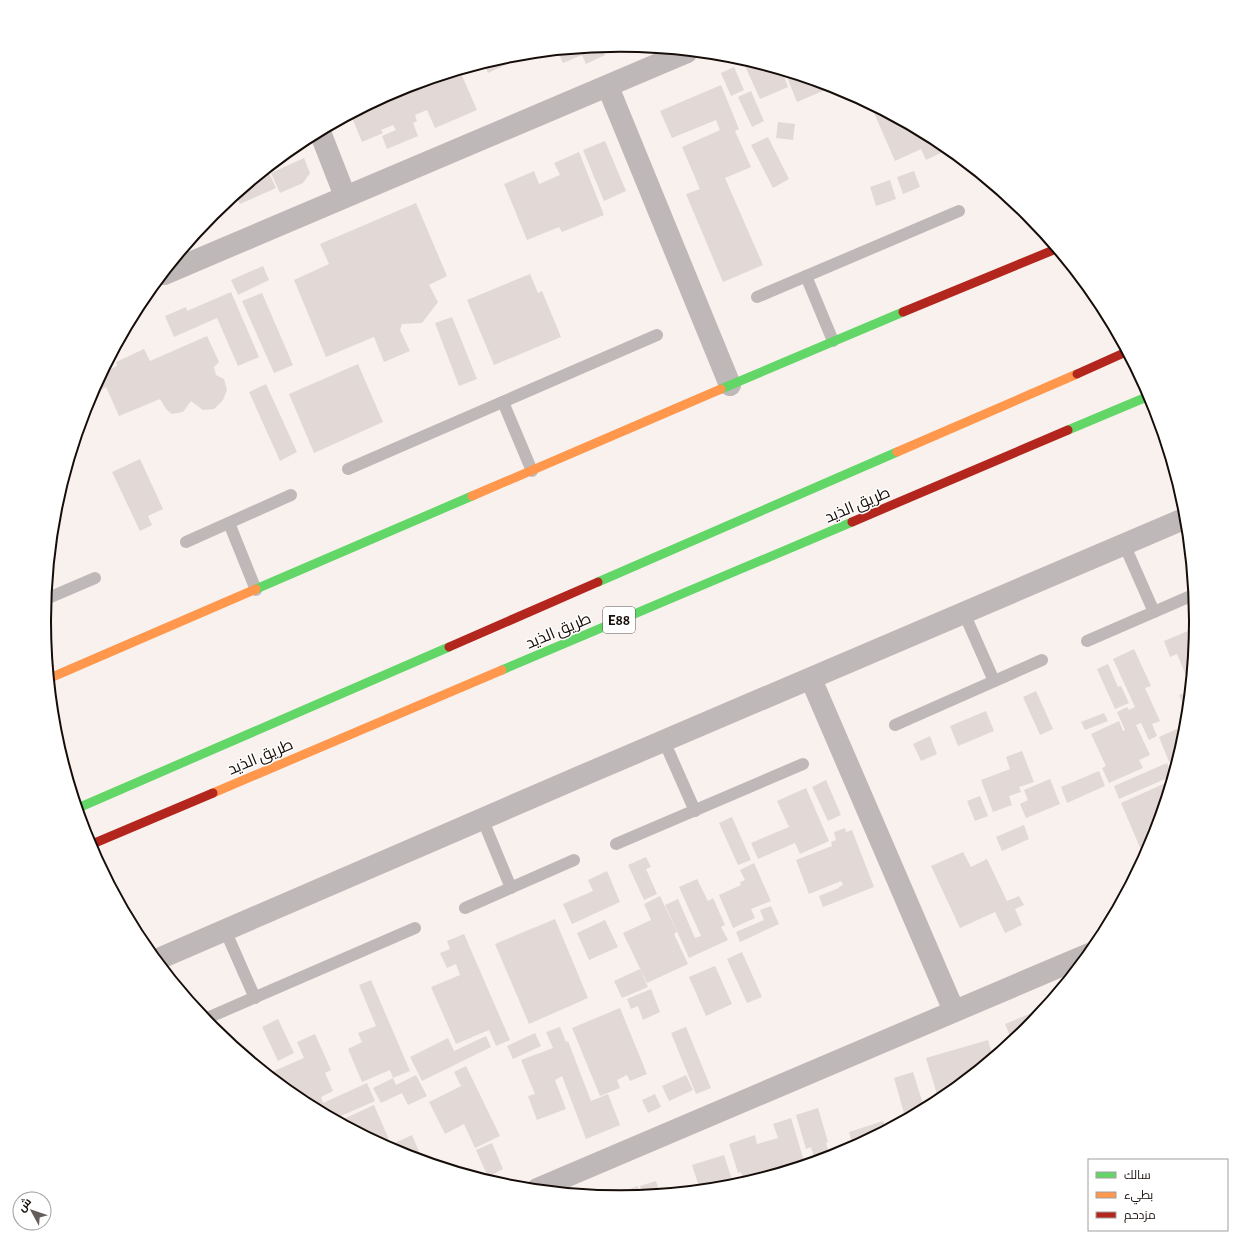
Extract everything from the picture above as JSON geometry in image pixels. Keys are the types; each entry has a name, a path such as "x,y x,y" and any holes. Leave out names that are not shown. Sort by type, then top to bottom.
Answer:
{"main road":[{"path":"54,676 833,341 1052,251"},
{"name":"طريق الذيد","path":"82,806 1122,354"},
{"name":"طريق الذيد","path":"96,843 1143,398"}],"street":[{"path":"173,270 679,56"},
{"path":"608,86 730,386"},
{"path":"322,137 345,196"},
{"path":"161,958 482,818 812,679 1180,521"},
{"path":"812,679 954,1011"},
{"path":"545,1186 1078,959"}],"lane":[{"path":"757,297 959,211"},
{"path":"806,276 833,341"},
{"path":"348,469 658,335"},
{"path":"503,402 532,471"},
{"path":"186,542 291,495"},
{"path":"229,523 256,590"},
{"path":"1124,544 1154,612"},
{"path":"52,597 95,578"},
{"path":"1087,642 1188,597"},
{"path":"964,613 994,681"},
{"path":"895,725 1042,660"},
{"path":"664,741 696,810"},
{"path":"616,844 804,764"},
{"path":"482,818 512,888"},
{"path":"465,908 574,860"},
{"path":"211,1017 415,928"},
{"path":"225,930 255,998"}],"building":[{"path":"604,53 605,55 586,64 582,55 563,63 560,56"},
{"path":"510,63 488,73 486,69"},
{"path":"734,67 744,90 731,96 721,73"},
{"path":"745,67 784,77 788,87 760,99"},
{"path":"462,75 477,110 435,128 427,110 415,115 417,121 413,123 418,136 387,149 382,136 396,130 393,125 381,130 383,133 362,142 353,120 402,96"},
{"path":"788,78 824,91 797,102"},
{"path":"721,85 739,129 735,131 751,167 725,178 763,265 723,282 686,194 700,189 682,147 720,130 716,120 672,138 660,111"},
{"path":"751,91 764,121 752,127 738,97"},
{"path":"874,112 942,152 926,160 921,149 895,161"},
{"path":"778,122 795,124 793,140 776,138"},
{"path":"768,137 789,179 773,188 751,145"},
{"path":"605,141 626,191 604,201 583,150"},
{"path":"579,152 604,215 562,232 559,227 527,240 504,184 534,171 539,184 560,175 554,163"},
{"path":"304,158 310,173 303,183 280,193 271,173"},
{"path":"914,171 920,187 903,194 897,177"},
{"path":"269,174 276,188 240,204 238,200"},
{"path":"890,180 896,199 876,206 870,187"},
{"path":"416,203 447,276 429,285 438,302 422,323 402,324 400,330 410,351 384,362 374,337 326,357 294,280 329,264 320,244"},
{"path":"263,266 269,280 238,295 231,280"},
{"path":"530,274 538,293 542,291 561,337 494,365 467,300"},
{"path":"231,292 259,357 238,366 217,318 174,337 165,316 186,307 187,311"},
{"path":"262,293 293,365 274,373 242,301"},
{"path":"452,317 477,379 459,386 435,323"},
{"path":"207,336 219,362 214,367 216,375 224,379 227,390 223,400 214,409 203,410 191,401 183,412 172,414 166,409 160,399 119,416 106,387 101,390 111,369 117,366 116,362 144,349 150,361"},
{"path":"358,364 383,422 314,453 289,394"},
{"path":"266,384 297,452 280,461 249,392"},
{"path":"140,459 163,509 148,516 152,525 140,531 112,472"},
{"path":"1189,631 1186,676 1177,654 1170,657 1164,641"},
{"path":"1134,649 1151,686 1145,688 1160,721 1152,724 1157,736 1149,740 1141,723 1136,725 1150,755 1139,760 1143,768 1109,783 1102,768 1106,766 1091,734 1119,721 1123,731 1125,730 1117,712 1127,707 1129,710 1135,707 1113,659"},
{"path":"1108,664 1118,687 1121,686 1129,703 1115,709 1097,669"},
{"path":"1036,691 1053,729 1040,735 1023,697"},
{"path":"1184,693 1183,704 1179,695"},
{"path":"986,711 994,731 958,746 950,726"},
{"path":"1104,713 1108,721 1085,730 1081,722"},
{"path":"1179,728 1172,761 1169,762 1159,737"},
{"path":"930,736 937,754 921,761 913,744"},
{"path":"1022,751 1034,782 1019,787 1021,792 1009,796 1012,805 993,812 981,780 1010,769 1006,757"},
{"path":"1167,763 1170,770 1167,778 1119,799 1114,786"},
{"path":"1099,771 1105,786 1067,803 1061,787"},
{"path":"1050,779 1060,804 1026,818 1020,804 1028,800 1024,790"},
{"path":"826,780 841,815 828,821 812,787"},
{"path":"1166,783 1141,850 1121,803"},
{"path":"806,788 829,841 800,854 795,843 758,859 751,843 789,827 777,801"},
{"path":"980,796 988,816 975,821 967,801"},
{"path":"732,817 751,860 738,865 719,823"},
{"path":"1024,825 1029,839 1002,851 996,837"},
{"path":"845,828 846,832 852,830 874,887 823,907 819,896 839,888 843,885 841,881 809,894 796,860 832,846 831,842 836,840 834,832"},
{"path":"963,852 971,867 987,859 1007,901 1019,896 1024,905 1015,909 1022,925 1005,933 995,912 960,928 931,866"},
{"path":"646,857 651,867 646,869 657,894 644,900 628,865"},
{"path":"754,863 771,901 751,909 755,918 733,928 719,895 741,885 740,882 745,880 740,870"},
{"path":"607,871 620,902 572,924 563,904 593,891 588,880"},
{"path":"697,879 708,901 713,898 725,925 721,927 728,940 689,958 665,905 678,899 695,938 701,936 679,887"},
{"path":"660,896 677,932 674,934 688,964 647,983 623,933 651,920 644,904"},
{"path":"771,906 779,924 740,942 736,932 764,920 760,910"},
{"path":"555,919 588,998 529,1024 495,944"},
{"path":"605,920 618,947 589,960 577,933"},
{"path":"464,934 510,1040 496,1046 489,1030 456,1044 431,987 460,975 456,964 447,968 440,953 450,949 447,941"},
{"path":"742,952 762,997 747,1003 727,959"},
{"path":"715,966 732,1004 706,1016 689,977"},
{"path":"640,969 648,987 622,998 614,981"},
{"path":"371,980 410,1071 393,1078 390,1070 362,1082 348,1049 362,1042 358,1033 376,1026 359,985"},
{"path":"651,989 660,1012 643,1020 638,1006 631,1009 627,999"},
{"path":"620,1008 647,1074 630,1081 627,1075 617,1080 620,1088 600,1096 572,1028"},
{"path":"1033,1012 1010,1035 1005,1024"},
{"path":"278,1019 294,1053 278,1061 262,1027"},
{"path":"560,1027 566,1042 568,1041 591,1101 608,1094 620,1125 586,1139 562,1076 555,1080 566,1109 537,1120 528,1096 535,1094 521,1060 553,1048 546,1032"},
{"path":"686,1027 711,1088 696,1094 671,1033"},
{"path":"535,1033 541,1046 513,1059 507,1046"},
{"path":"315,1034 331,1070 325,1073 333,1091 321,1097 323,1103 367,1083 375,1101 340,1117 304,1095 274,1073 272,1072 304,1058 297,1042"},
{"path":"486,1036 491,1047 422,1081 410,1057 448,1038 454,1051"},
{"path":"988,1040 991,1052 937,1094 926,1058"},
{"path":"466,1066 500,1136 475,1148 464,1124 445,1134 429,1102 461,1086 454,1072"},
{"path":"913,1072 923,1103 904,1113 894,1078"},
{"path":"416,1075 427,1096 408,1105 402,1093 381,1103 373,1088 393,1078 396,1085"},
{"path":"686,1075 693,1090 669,1101 662,1086"},
{"path":"655,1094 661,1107 648,1113 642,1100"},
{"path":"374,1105 390,1142 368,1132 344,1119"},
{"path":"818,1108 828,1142 826,1143 828,1151 814,1156 811,1147 806,1149 796,1115"},
{"path":"791,1118 804,1160 742,1177 741,1172 738,1173 729,1144 755,1135 757,1144 778,1138 773,1124"},
{"path":"883,1121 884,1125 851,1141 849,1132"},
{"path":"412,1135 420,1154 402,1147 395,1143"},
{"path":"492,1143 503,1169 491,1175 487,1174 476,1150"},
{"path":"724,1155 732,1180 698,1185 692,1165"},
{"path":"656,1181 658,1189 641,1189 640,1186"},
{"path":"638,1186 639,1189 627,1190"}],"traffic: fast":[{"path":"721,389 903,312"},
{"path":"1068,430 1143,398"},
{"path":"598,582 897,452"},
{"path":"256,589 472,496"},
{"path":"502,670 852,522"},
{"path":"82,806 449,647"}],"traffic: slow":[{"path":"897,452 1077,374"},
{"path":"472,496 721,389"},
{"path":"54,676 256,589"},
{"path":"213,793 502,670"}],"traffic: jam":[{"path":"903,312 1052,251"},
{"path":"1077,374 1122,354"},
{"path":"852,522 1068,430"},
{"path":"449,647 598,582"},
{"path":"96,843 213,793"}]}
